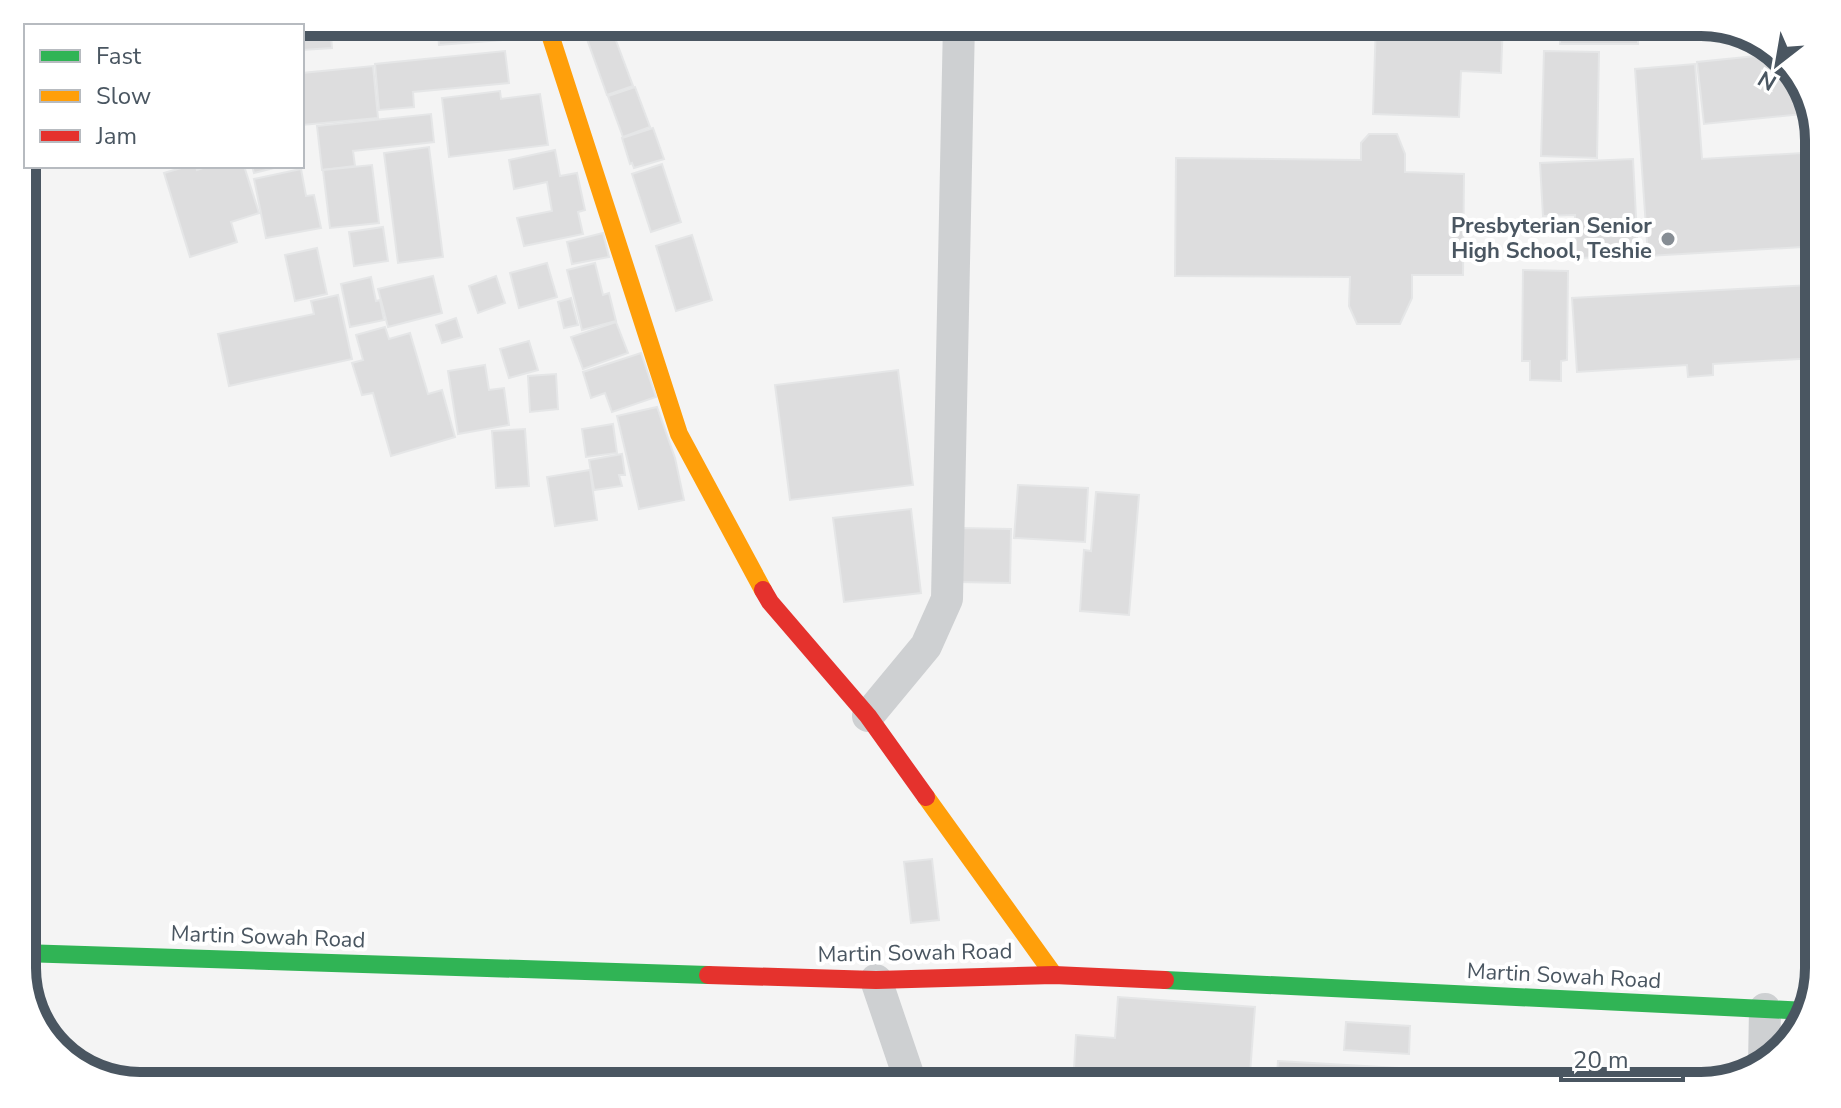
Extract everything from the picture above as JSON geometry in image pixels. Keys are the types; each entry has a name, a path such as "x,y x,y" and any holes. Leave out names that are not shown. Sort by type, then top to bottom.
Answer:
{"street":[{"path":"551,36 679,434 770,602 868,716 1054,975"},
{"path":"868,716 926,646 947,599 959,36"},
{"name":"Martin Sowah Road","path":"36,953 876,980 1054,975 1796,1010"},
{"path":"876,980 908,1072"},
{"path":"1764,1051 1765,1009"}],"building":[{"path":"304,36 331,36 332,48 304,50"},
{"path":"438,36 502,36 502,40 439,45"},
{"path":"614,36 633,86 607,95 587,39"},
{"path":"1376,36 1502,36 1501,73 1461,71 1459,117 1373,114"},
{"path":"1560,36 1638,36 1638,44 1560,44"},
{"path":"505,51 509,83 413,92 414,107 379,110 375,64"},
{"path":"1544,51 1599,52 1597,158 1541,156"},
{"path":"1761,56 1788,82 1802,114 1704,124 1697,62"},
{"path":"1695,64 1702,159 1805,153 1805,247 1648,256 1635,69"},
{"path":"373,66 378,118 304,125 304,73"},
{"path":"635,87 650,127 623,137 608,96"},
{"path":"500,91 501,99 540,94 548,145 449,157 442,98"},
{"path":"431,114 434,142 353,151 355,166 322,170 317,126"},
{"path":"653,128 664,159 634,168 622,138"},
{"path":"1369,134 1397,134 1405,154 1405,172 1464,174 1463,275 1412,275 1412,298 1400,324 1357,324 1349,306 1350,277 1175,276 1176,158 1361,160 1361,143"},
{"path":"429,147 443,257 398,263 384,153"},
{"path":"555,150 560,176 577,173 585,210 578,212 583,234 524,246 517,218 552,211 547,182 514,189 509,160"},
{"path":"1633,159 1638,256 1576,258 1575,215 1543,216 1540,163"},
{"path":"662,164 681,222 651,232 632,174"},
{"path":"372,165 379,223 330,228 323,170"},
{"path":"181,168 245,168 259,213 231,222 237,242 190,257 164,173"},
{"path":"253,168 274,168 254,173"},
{"path":"301,169 306,196 314,195 321,228 266,238 254,179"},
{"path":"383,227 388,261 354,266 349,232"},
{"path":"603,233 609,257 572,264 567,242"},
{"path":"692,235 712,300 676,311 656,246"},
{"path":"317,248 327,294 295,301 285,255"},
{"path":"547,263 557,297 519,308 510,273"},
{"path":"595,263 603,295 609,293 616,321 582,330 567,270"},
{"path":"1523,270 1568,271 1567,360 1561,361 1561,381 1530,380 1530,361 1522,361"},
{"path":"433,276 442,313 388,327 378,289"},
{"path":"496,276 505,303 478,313 469,286"},
{"path":"371,277 384,320 350,327 341,284"},
{"path":"1805,285 1805,359 1713,364 1713,375 1688,377 1687,365 1577,372 1572,298"},
{"path":"338,295 352,359 229,386 218,334 314,314 311,301"},
{"path":"571,298 578,325 564,328 558,302"},
{"path":"456,318 462,337 442,343 436,325"},
{"path":"616,322 628,353 583,369 571,337"},
{"path":"385,327 389,339 410,333 428,394 442,390 455,437 391,456 373,393 362,395 352,363 363,360 356,335"},
{"path":"529,341 538,370 509,378 500,349"},
{"path":"641,353 656,397 612,412 605,393 591,398 583,372"},
{"path":"485,365 489,390 504,388 509,425 458,434 448,371"},
{"path":"898,370 913,485 790,500 775,385"},
{"path":"556,374 558,409 530,412 528,376"},
{"path":"657,407 675,458 684,500 639,509 617,416"},
{"path":"613,424 617,453 586,457 582,429"},
{"path":"525,429 529,486 496,488 492,431"},
{"path":"622,454 625,475 619,475 622,486 594,490 589,460"},
{"path":"590,470 597,520 555,526 547,477"},
{"path":"1018,485 1088,488 1085,542 1014,538"},
{"path":"1096,492 1139,495 1129,615 1080,611 1084,550 1091,551"},
{"path":"911,509 921,593 844,602 833,518"},
{"path":"960,528 1011,529 1010,583 959,582"},
{"path":"932,859 939,920 911,923 904,862"},
{"path":"1118,997 1255,1007 1250,1072 1074,1072 1076,1035 1115,1038"},
{"path":"1346,1022 1410,1026 1409,1054 1344,1050"},
{"path":"1278,1061 1467,1072 1277,1072"},
{"path":"1688,1068 1722,1069 1715,1071 1688,1072"}],"traffic: fast":[{"path":"36,953 708,975"},
{"path":"1165,980 1796,1010"}],"traffic: slow":[{"path":"551,36 679,434 763,590"},
{"path":"926,797 1054,975"}],"traffic: jam":[{"path":"763,590 868,716 926,797"},
{"path":"708,975 876,980 1054,975 1165,980"}],"place":[{"name":"Presbyterian Senior High School, Teshie","path":"1668,239"}]}
